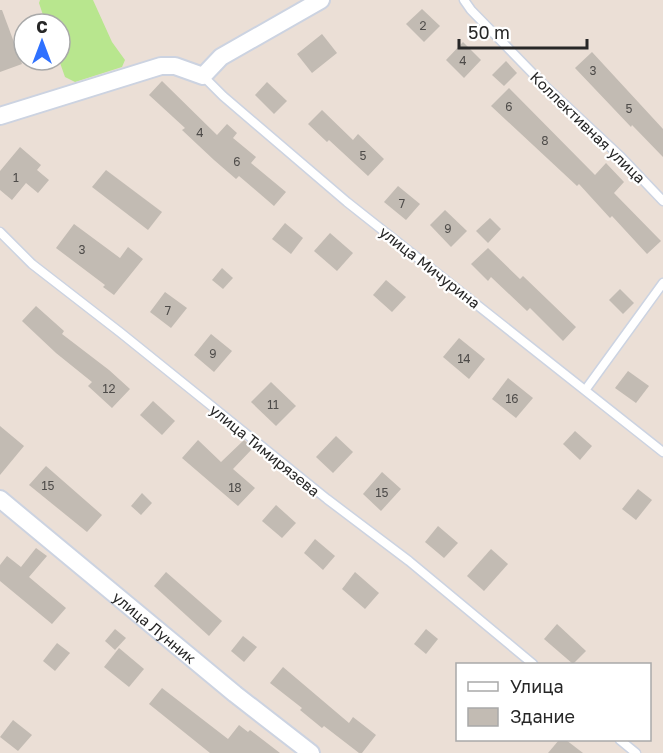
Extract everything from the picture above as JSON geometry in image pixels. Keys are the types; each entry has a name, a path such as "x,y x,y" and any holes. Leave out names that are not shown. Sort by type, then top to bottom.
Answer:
{"street":[{"path":"0,116 161,66 175,66 203,76 221,57 321,0"},
{"name":"улица Лунник","path":"0,499 235,694 311,753"}],"lane":[{"name":"Коллективная улица","path":"464,0 545,86 621,157 663,201"},
{"name":"улица Мичурина","path":"203,76 223,96 347,202 663,452"},
{"name":"улица Тимирязева","path":"0,232 32,264 327,499 409,561 532,663"},
{"path":"586,389 663,283"},
{"path":"621,741 636,753"}],"green space":[{"path":"40,0 93,0 112,42 125,60 122,67 75,82 65,77 63,72 72,72 72,12 42,12"}],"building":[{"path":"422,9 440,26 424,42 406,24"},
{"path":"0,10 2,10 12,37 12,68 0,72"},
{"path":"322,34 337,53 312,73 297,54"},
{"path":"463,42 481,60 464,78 446,60"},
{"path":"592,52 663,129 663,157 575,68"},
{"path":"506,61 517,73 504,86 492,75"},
{"path":"162,81 217,135 227,124 237,133 233,138 256,157 251,163 286,192 274,206 239,176 236,179 214,160 182,130 185,128 149,95"},
{"path":"267,82 287,101 274,114 255,95"},
{"path":"509,88 595,175 606,163 624,182 614,193 661,241 647,254 579,184 577,186 491,106"},
{"path":"322,110 353,140 358,134 384,159 368,176 308,124"},
{"path":"20,147 41,165 37,170 49,180 38,193 26,183 12,200 0,190 0,171"},
{"path":"106,170 162,212 148,230 92,187"},
{"path":"398,186 420,204 406,220 384,202"},
{"path":"445,210 467,231 451,247 430,225"},
{"path":"490,218 501,229 488,243 476,231"},
{"path":"285,223 303,238 291,254 272,239"},
{"path":"74,224 120,258 128,247 143,259 114,295 103,287 105,285 56,248"},
{"path":"330,233 353,253 337,271 314,251"},
{"path":"488,248 520,279 523,276 576,327 563,341 530,308 527,311 491,277 488,281 471,264"},
{"path":"222,268 233,278 223,289 212,280"},
{"path":"386,280 406,297 392,312 373,295"},
{"path":"620,289 634,303 623,314 609,300"},
{"path":"165,292 187,308 171,328 150,312"},
{"path":"36,306 64,331 62,334 130,389 112,408 88,386 92,382 22,321"},
{"path":"211,334 232,351 214,372 194,355"},
{"path":"459,338 485,359 469,379 443,357"},
{"path":"628,371 649,386 636,403 615,388"},
{"path":"508,378 533,398 516,418 492,399"},
{"path":"271,382 296,406 276,426 251,402"},
{"path":"153,401 175,421 162,435 140,415"},
{"path":"0,426 24,446 0,475"},
{"path":"575,431 592,446 580,460 563,444"},
{"path":"336,436 353,452 333,473 316,457"},
{"path":"198,440 221,462 244,440 253,448 233,469 255,488 238,506 182,458"},
{"path":"46,466 102,515 87,532 29,485"},
{"path":"382,472 401,489 381,511 363,494"},
{"path":"638,489 652,500 636,520 622,509"},
{"path":"142,493 152,503 141,515 131,506"},
{"path":"276,505 296,523 282,538 262,521"},
{"path":"438,526 458,543 444,558 425,542"},
{"path":"315,539 335,556 323,570 304,553"},
{"path":"36,548 47,556 29,577 66,608 52,624 0,581 0,565 7,556 21,567"},
{"path":"491,549 508,564 484,591 467,576"},
{"path":"166,572 222,621 209,636 154,586"},
{"path":"355,572 379,593 365,609 342,589"},
{"path":"557,624 586,651 572,663 544,639"},
{"path":"115,629 126,638 115,650 105,641"},
{"path":"426,629 438,639 426,654 414,644"},
{"path":"243,636 257,647 244,662 231,651"},
{"path":"57,643 70,653 55,671 43,661"},
{"path":"119,648 144,669 129,687 104,667"},
{"path":"283,667 349,723 353,717 376,735 362,753 324,726 322,728 300,710 302,708 270,683"},
{"path":"162,688 228,739 239,725 248,732 250,730 280,753 210,753 149,704"},
{"path":"13,720 32,735 18,751 0,737"},
{"path":"558,741 567,741 583,753 548,753"}]}
